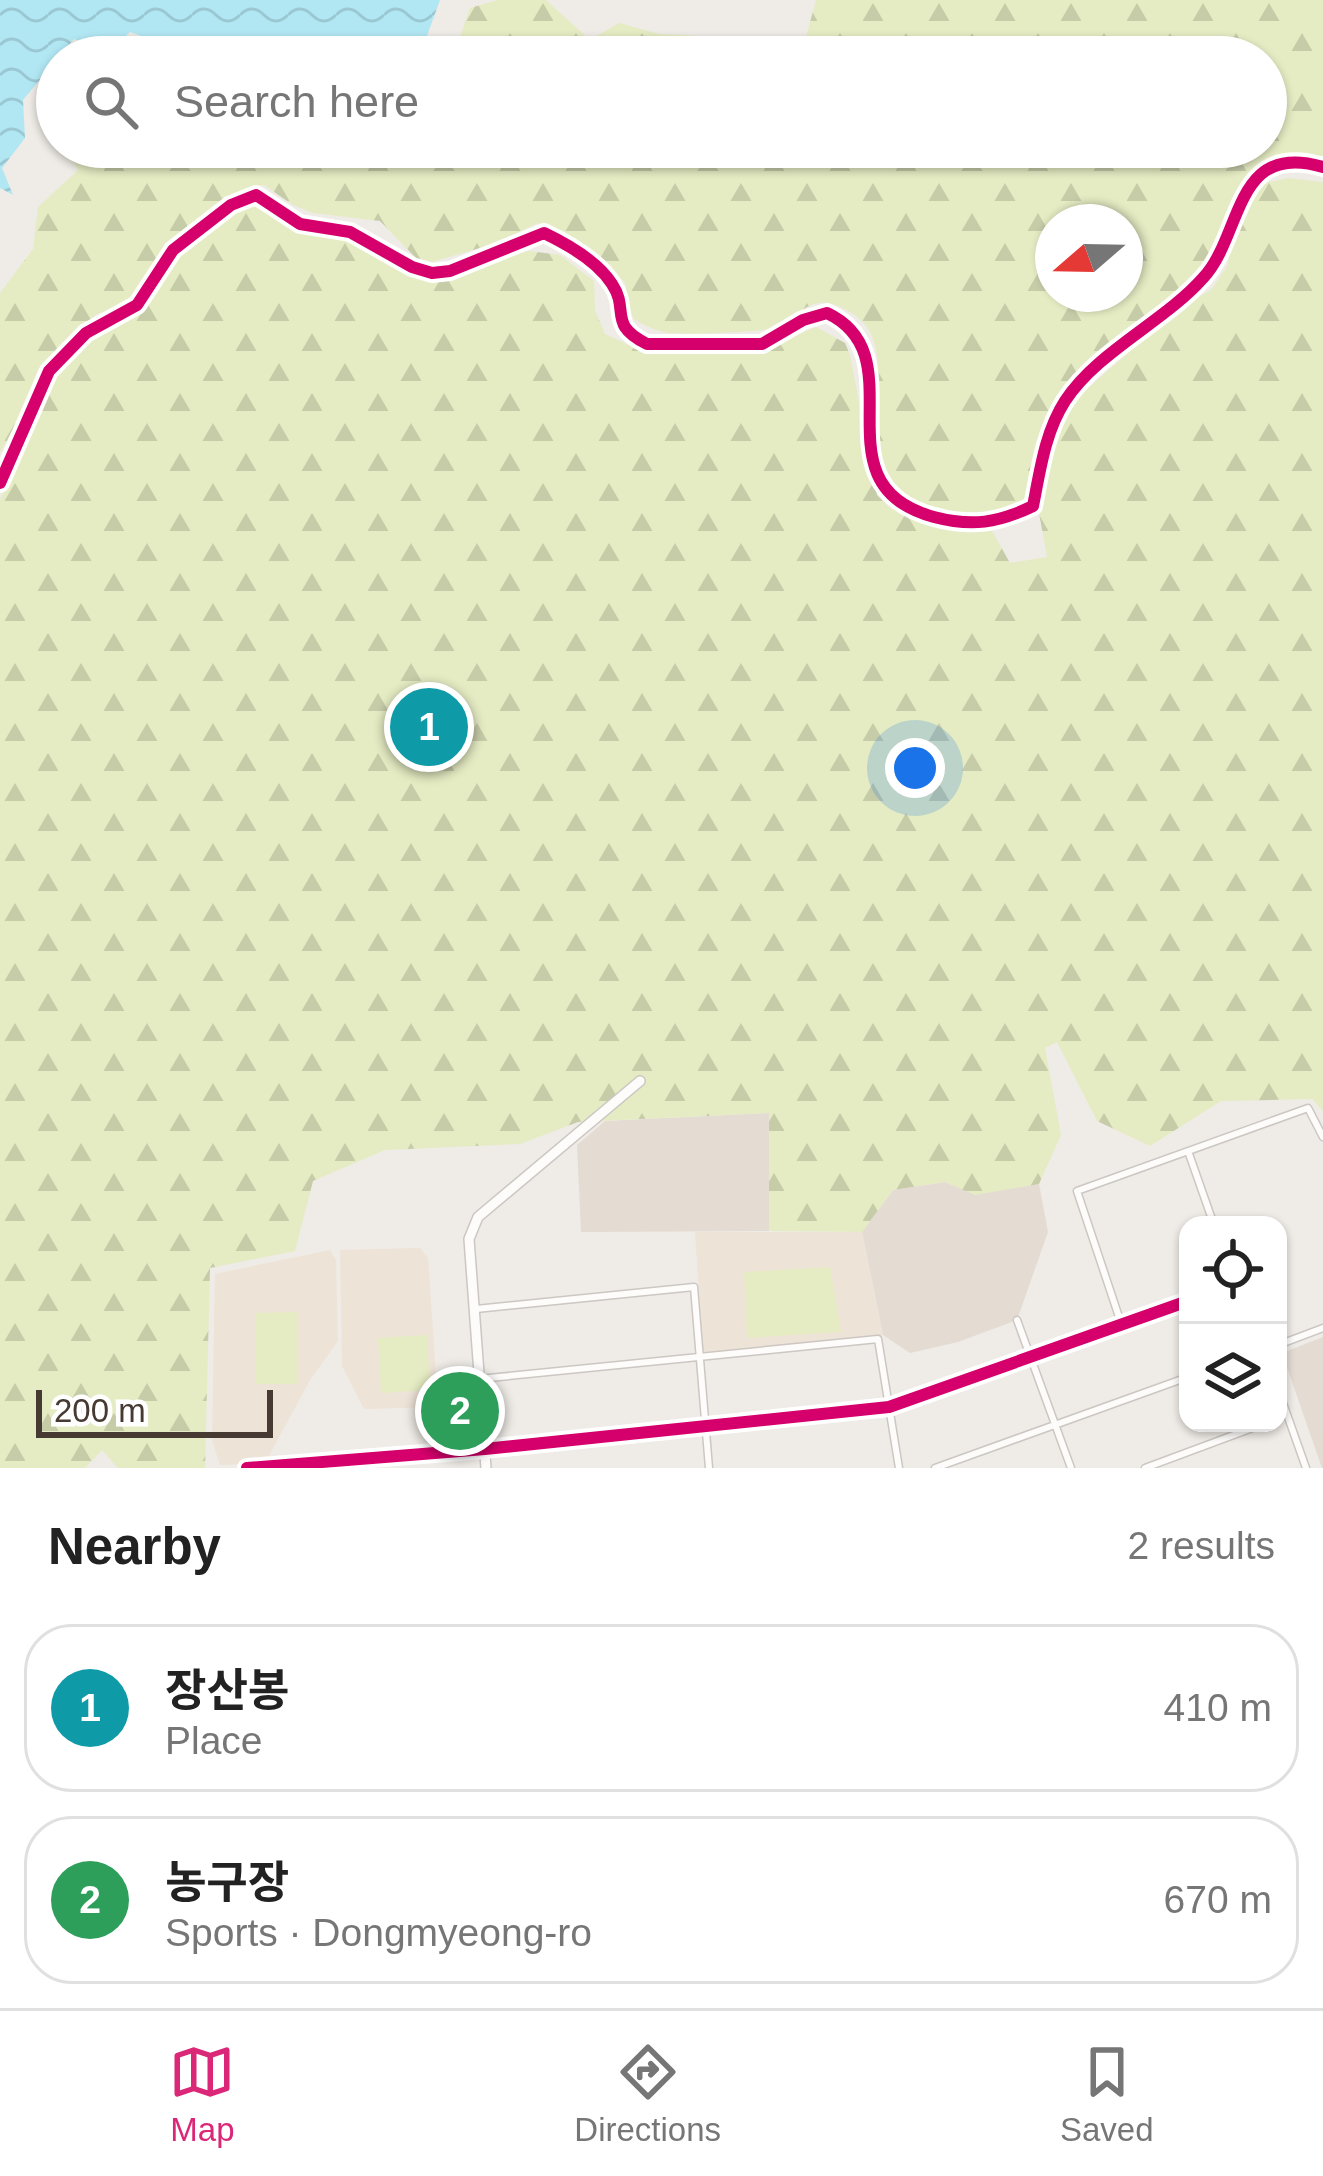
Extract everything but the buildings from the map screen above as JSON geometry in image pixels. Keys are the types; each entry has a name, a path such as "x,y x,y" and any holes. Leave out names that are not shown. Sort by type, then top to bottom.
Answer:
{"street":[{"path":"1287,163 1323,167"},
{"path":"0,483 50,371 86,333 136,305 173,250 231,205 256,195 300,224 350,232 432,273 450,271 544,233 602,272 615,287 620,325 647,344 761,344 803,320 827,313 851,329 865,352 872,454 884,490 898,504 929,516 971,525 992,523 1034,506 1048,435 1066,399 1201,281 1254,182 1275,168"},
{"path":"486,1468 469,1239 478,1217 640,1081"},
{"path":"1122,1324 1078,1191 1308,1108 1323,1137"},
{"path":"1188,1151 1211,1216"},
{"path":"473,1310 694,1287 709,1468"},
{"path":"247,1468 890,1407 1179,1304"},
{"path":"1017,1320 1071,1468"},
{"path":"1287,1342 1323,1328"},
{"path":"478,1378 878,1339 899,1468"},
{"path":"935,1468 1179,1380"},
{"path":"1288,1415 1306,1468"},
{"path":"1145,1468 1242,1432"}],"shaded area":[{"path":"770,1113 769,1231 581,1232 577,1145 605,1121"},
{"path":"945,1182 975,1194 1039,1184 1048,1232 1017,1320 958,1342 910,1353 883,1335 862,1232 893,1190"},
{"path":"695,1232 862,1232 883,1335 703,1353"},
{"path":"420,1248 428,1258 438,1407 364,1409 342,1366 340,1250"},
{"path":"330,1250 336,1260 338,1341 310,1380 265,1463 220,1465 212,1441 215,1274"},
{"path":"1323,1337 1323,1468 1287,1367 1287,1351"}],"green space":[{"path":"498,0 546,0 586,36 460,36 470,8"},
{"path":"816,0 1323,0 1323,160 1287,159 1287,36 806,36"},
{"path":"619,23 659,34 701,36 597,36"},
{"path":"77,168 1261,168 1241,189 1201,269 1077,381 1046,433 1024,503 988,517 938,509 903,492 884,468 876,441 877,355 869,331 836,305 814,304 768,329 664,332 634,319 626,284 607,265 574,240 538,223 500,242 432,262 416,258 380,221 313,213 264,185 232,199 163,252 134,301 95,315 38,369 0,453 0,293 33,249 38,207"},
{"path":"1288,178 1323,182 1323,1111 1312,1099 1221,1101 1150,1146 1097,1121 1057,1042 1045,1048 1061,1135 1039,1184 975,1195 945,1182 893,1190 862,1232 769,1231 769,1113 578,1122 520,1144 385,1150 313,1181 295,1251 210,1268 205,1468 118,1468 102,1450 85,1468 0,1468 0,500 31,437 44,394 60,371 94,337 140,312 173,256 230,209 251,201 306,230 354,235 437,276 522,250 560,255 594,281 595,310 605,334 639,350 763,349 816,327 845,343 850,355 877,495 891,509 992,531 1010,563 1047,557 1037,502 1048,454 1069,405 1177,309 1211,290 1228,265 1233,230 1256,185"},
{"path":"830,1267 841,1332 747,1338 744,1272"},
{"path":"297,1312 298,1384 256,1384 255,1313"},
{"path":"427,1335 430,1390 381,1393 378,1338"}],"water":[{"path":"0,0 440,0 427,36 141,36 130,32 126,36 36,36 36,84 23,100 25,138 2,168 13,195 0,188"}],"cycle path":[{"path":"1287,164 1323,167"},
{"path":"0,483 49,371 86,333 137,305 173,250 231,205 256,195 300,224 350,232 432,273 450,271 544,233 599,268 617,294 627,330 647,344 762,344 803,320 827,313 853,333 866,359 871,450 879,477 898,501 934,517 961,522 996,520 1033,506 1048,439 1065,401 1095,367 1203,278 1244,197 1271,168"},
{"path":"247,1468 889,1407 1179,1304"}],"place":[{"name":"장산봉","path":"429,727"},
{"name":"농구장","path":"460,1411"}]}
